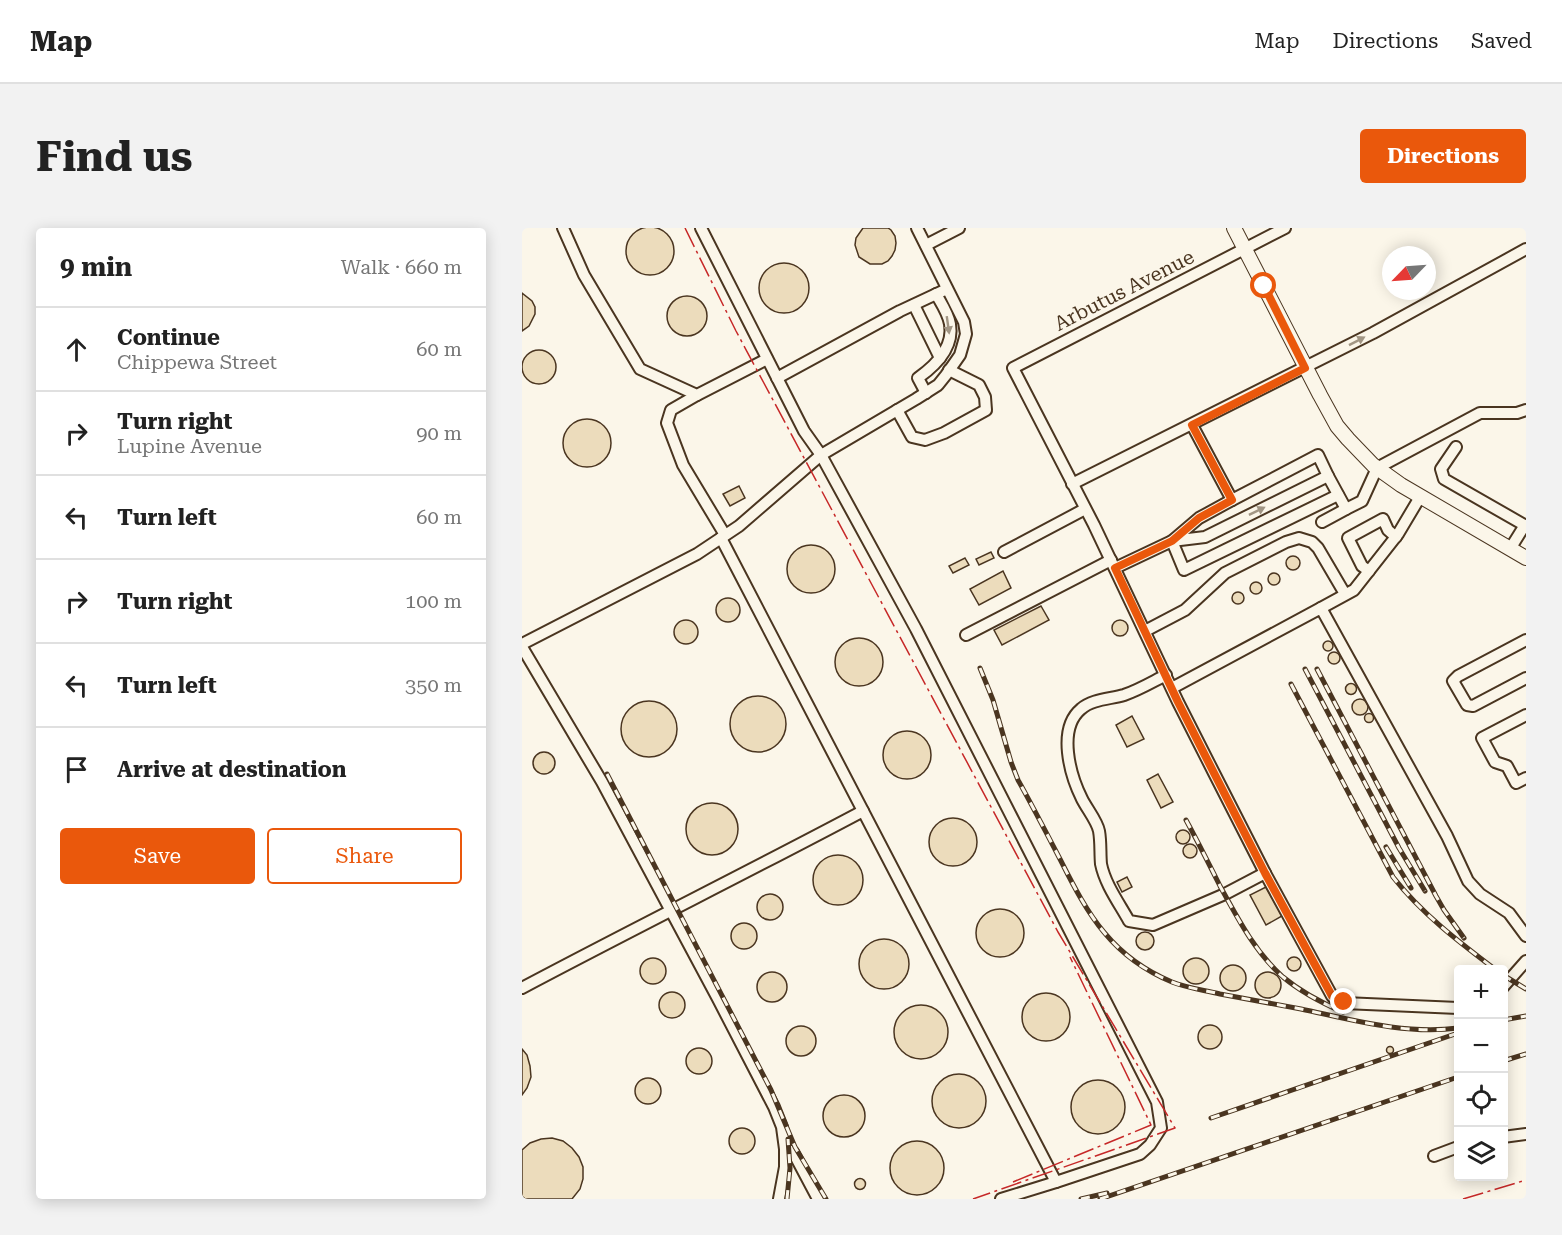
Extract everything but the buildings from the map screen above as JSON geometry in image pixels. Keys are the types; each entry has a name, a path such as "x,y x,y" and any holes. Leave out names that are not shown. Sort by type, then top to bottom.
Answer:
{"main road":[{"path":"1234,228 1337,426 1360,452 1377,468 1420,497 1526,558"}],"street":[{"path":"563,228 584,275 640,369 697,395"},
{"path":"700,228 804,431 821,455 916,629 1157,1102 1161,1128 1150,1145 1140,1154 1001,1199"},
{"path":"779,1199 785,1167 785,1149 782,1127 774,1107 602,783 522,646 697,554 738,526 821,455 938,385 960,355 966,334 964,322 917,228"},
{"name":"Arbutus Avenue","path":"1072,484 1013,368 1285,228"},
{"path":"926,245 952,230"},
{"path":"1454,1008 1344,1002 1332,996 1265,873 1072,484 1305,368 1526,249"},
{"path":"777,378 947,289"},
{"path":"926,393 918,378 933,367 940,358 951,331 946,313 936,294"},
{"path":"914,305 940,358"},
{"path":"767,359 671,410 667,423 683,465 723,537 1056,1182"},
{"path":"897,410 912,437 925,440 944,434 986,410 985,398 979,385 950,370"},
{"path":"1322,522 1362,501 1377,468 1480,413 1517,413 1526,410"},
{"path":"1192,425 1232,500"},
{"path":"1456,447 1441,469 1444,479 1525,525 1510,549"},
{"path":"1172,541 1199,518 1318,455 1346,509"},
{"path":"966,635 1113,564 1172,541 1205,537 1328,476"},
{"path":"1172,541 1184,570 1338,495"},
{"path":"1172,688 1354,590 1406,522 1420,497"},
{"path":"1004,552 1085,509"},
{"path":"1368,571 1362,566 1347,538 1383,519 1388,530 1395,537"},
{"path":"1145,631 1185,610 1226,573 1286,542 1299,538 1312,542 1318,548 1345,594"},
{"path":"1321,608 1447,836 1468,881 1480,894 1509,913 1526,936"},
{"path":"1526,640 1458,676 1454,681 1467,705 1473,706 1526,678"},
{"path":"1166,675 1124,695 1086,705 1074,717 1070,726 1067,738 1068,758 1081,797 1099,830 1101,865 1107,882 1129,921 1154,925 1225,894 1265,873"},
{"path":"1526,715 1482,738 1495,762 1507,766 1516,783 1526,778"},
{"path":"522,988 863,811"},
{"path":"1508,981 1526,961"},
{"path":"1508,1136 1526,1134"},
{"path":"1434,1156 1454,1148"},
{"path":"785,1149 793,1152 818,1199"}],"railway":[{"path":"980,668 993,700 1018,780 1081,899 1104,932 1133,960 1172,982 1220,994 1399,1028 1419,1030 1454,1028"},
{"path":"1305,669 1399,848 1425,891"},
{"path":"1317,669 1436,896 1464,938"},
{"path":"1291,684 1393,877 1429,915 1490,965"},
{"path":"607,774 771,1090 795,1147 826,1199"},
{"path":"1186,820 1234,911 1264,957 1297,988 1343,1012"},
{"path":"1386,847 1411,888"},
{"path":"1508,978 1526,989"},
{"path":"1508,1019 1526,1016"},
{"path":"1211,1118 1454,1034"},
{"path":"1508,1059 1526,1054"},
{"path":"1100,1199 1454,1078"},
{"path":"787,1199 790,1168 788,1139"},
{"path":"1081,1199 1107,1193"}],"power":[{"path":"685,228 736,331 1058,932 1175,1128 973,1199"},
{"path":"1013,1182 1151,1125 1070,957"},
{"path":"1463,1199 1526,1180"}],"route":[{"path":"1264,286 1305,368 1192,425 1232,500 1199,518 1172,541 1115,568 1178,702 1265,873 1332,996 1344,1002"}]}
